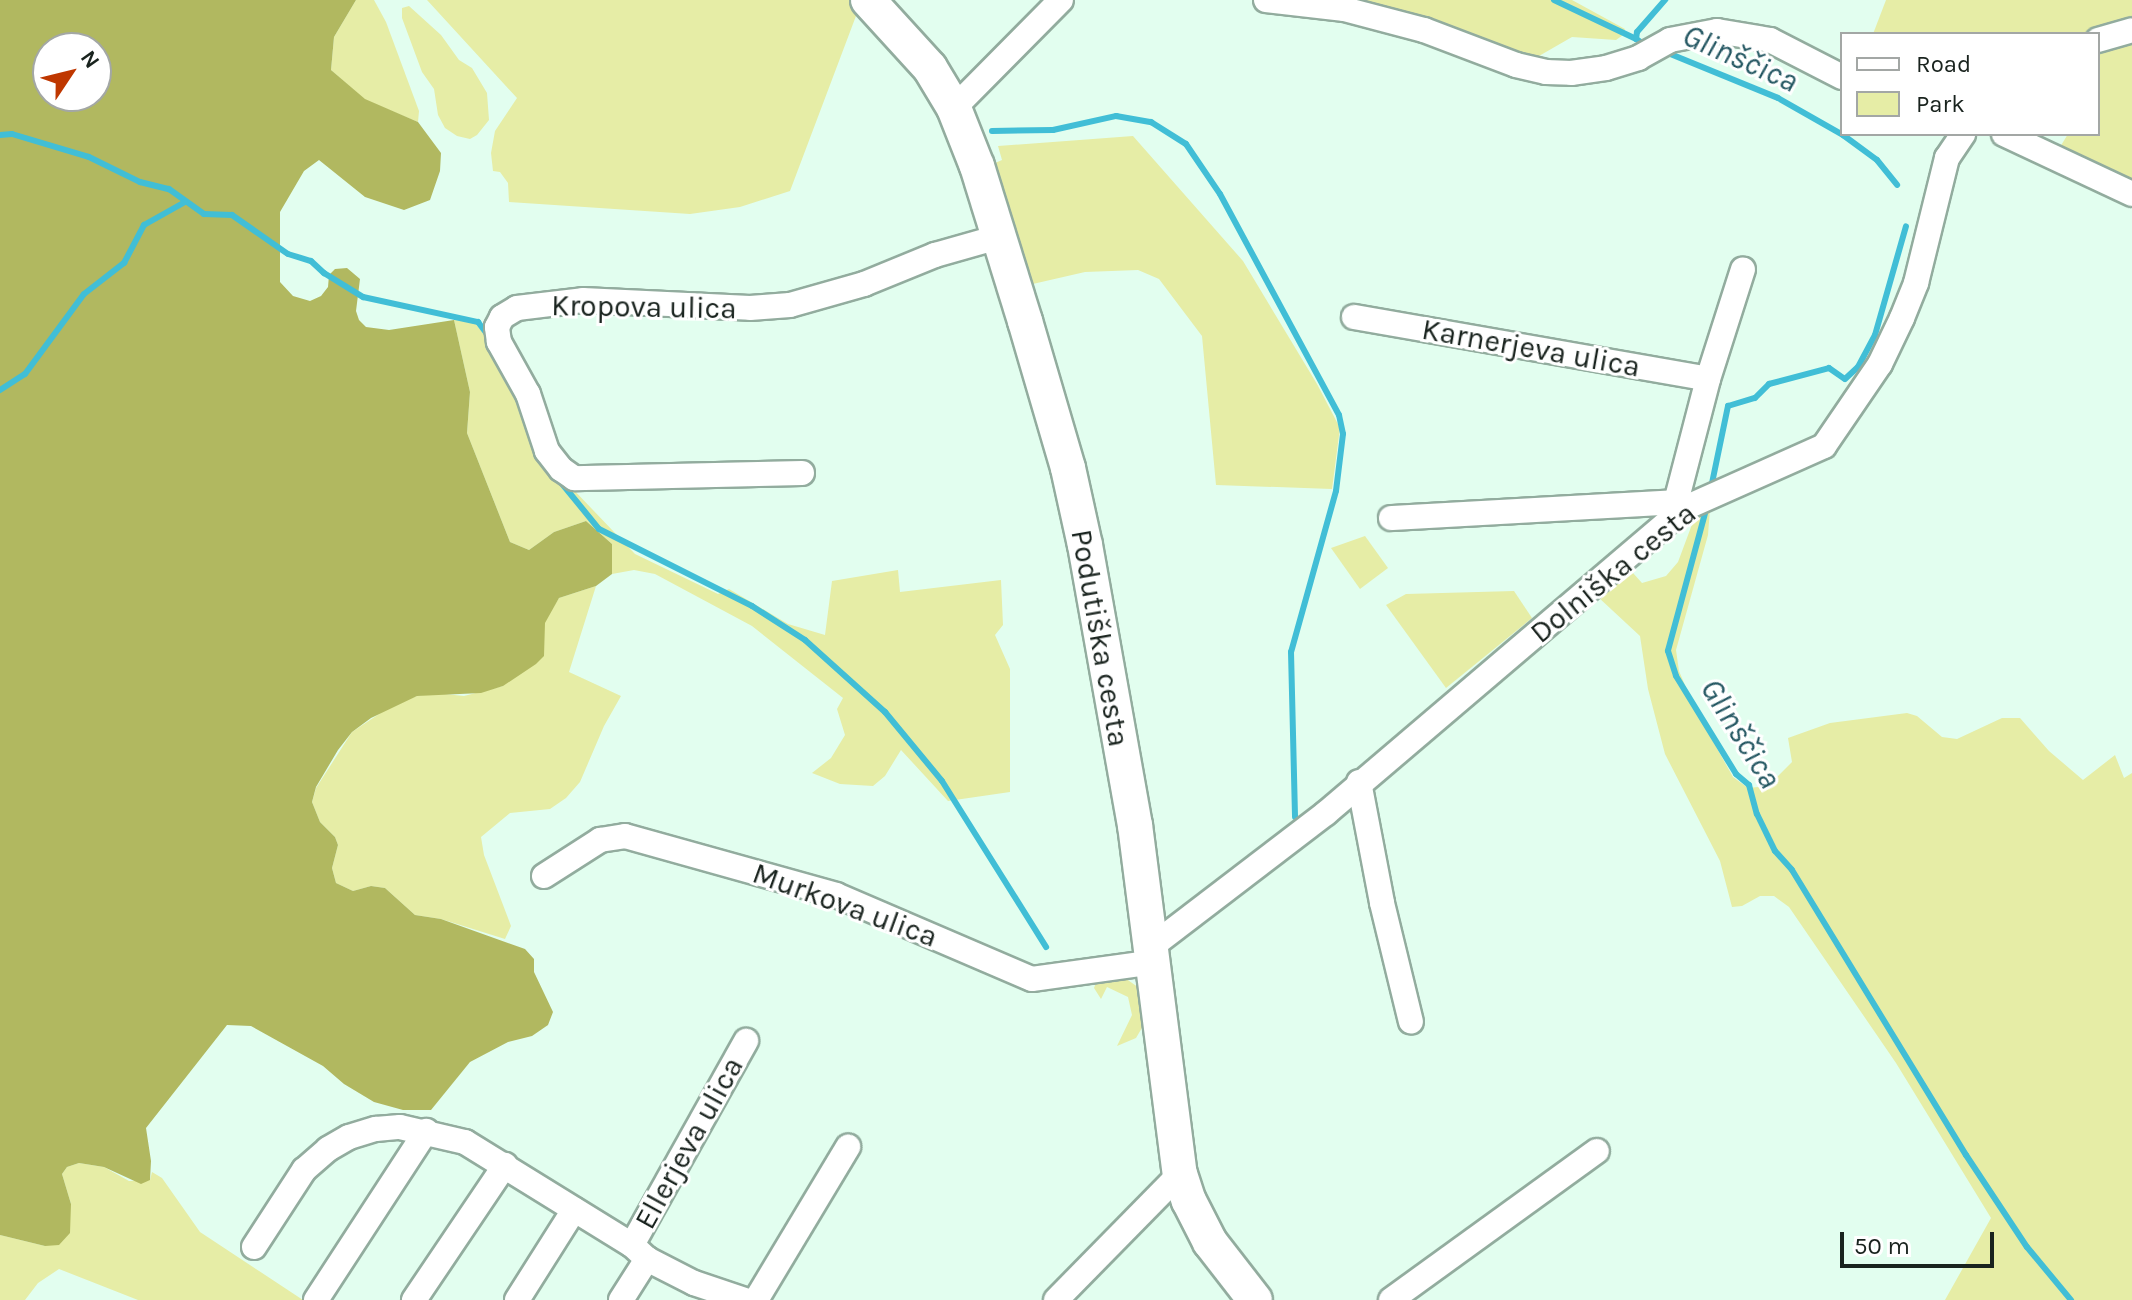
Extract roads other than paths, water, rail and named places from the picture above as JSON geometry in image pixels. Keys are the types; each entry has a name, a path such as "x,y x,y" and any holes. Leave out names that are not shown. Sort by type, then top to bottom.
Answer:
{"street":[{"name":"Podutiška cesta","path":"868,0 930,68 954,108 998,237 1071,483 1135,825 1180,1174 1189,1201 1210,1242 1255,1300"},
{"path":"954,108 1061,0"},
{"path":"1266,0 1344,9 1424,30 1516,65 1546,72 1594,70 1638,58 1670,40 1717,31 1770,40 1840,76"},
{"path":"2100,39 2132,30"},
{"path":"1940,136 1947,158"},
{"name":"Dolniška cesta","path":"1152,955 1632,557 1686,504 1808,456 1824,446 1880,364 1902,318 1916,283 1947,158 1962,136"},
{"path":"2008,136 2132,194"},
{"name":"Kropova ulica","path":"802,473 574,478 561,469 547,451 528,394 499,342 497,327 502,317 517,308 583,300 750,308 790,305 864,284 935,255 998,237"},
{"path":"1391,518 1686,504 1708,379 1743,269"},
{"name":"Karnerjeva ulica","path":"1354,317 1708,379"},
{"path":"1359,782 1382,903 1411,1022"},
{"name":"Murkova ulica","path":"544,876 600,840 625,836 836,895 1032,979 1152,955"},
{"name":"Ellerjeva ulica","path":"621,1300 639,1252 746,1041"},
{"name":"Ellerjeva ulica","path":"254,1247 304,1170 328,1149 349,1137 376,1129 426,1131 465,1142 639,1252 694,1283 745,1300"},
{"path":"316,1300 426,1131"},
{"path":"756,1300 848,1147"},
{"path":"1391,1300 1597,1151"},
{"path":"414,1300 505,1165"},
{"path":"1056,1300 1180,1174"},
{"path":"517,1300 574,1210"}],"waterway":[{"path":"1554,0 1636,39"},
{"name":"Glinščica","path":"1645,45 1636,39 1637,32 1665,0"},
{"name":"Glinščica","path":"1663,51 1778,98 1840,133"},
{"path":"992,131 1053,130 1116,116 1151,122 1186,144 1220,194 1339,415 1343,434 1336,491 1291,652 1295,817"},
{"path":"0,135 12,134 89,157 140,182 169,189 204,214 232,215 288,254 311,261 324,273 363,297 478,322 490,338"},
{"name":"Glinščica","path":"1844,136 1877,160 1897,185"},
{"path":"0,390 25,374 84,294 124,263 144,225 185,202"},
{"name":"Glinščica","path":"1711,488 1728,406 1755,398 1769,384 1829,368 1845,379 1858,367 1875,335 1906,226"},
{"path":"559,480 599,529 752,606 805,640 885,712 942,781 1046,947"},
{"name":"Glinščica","path":"1707,506 1668,651 1676,676 1736,774 1749,785 1757,814 1775,851 1792,870 1966,1155 2027,1247 2071,1300"}]}
